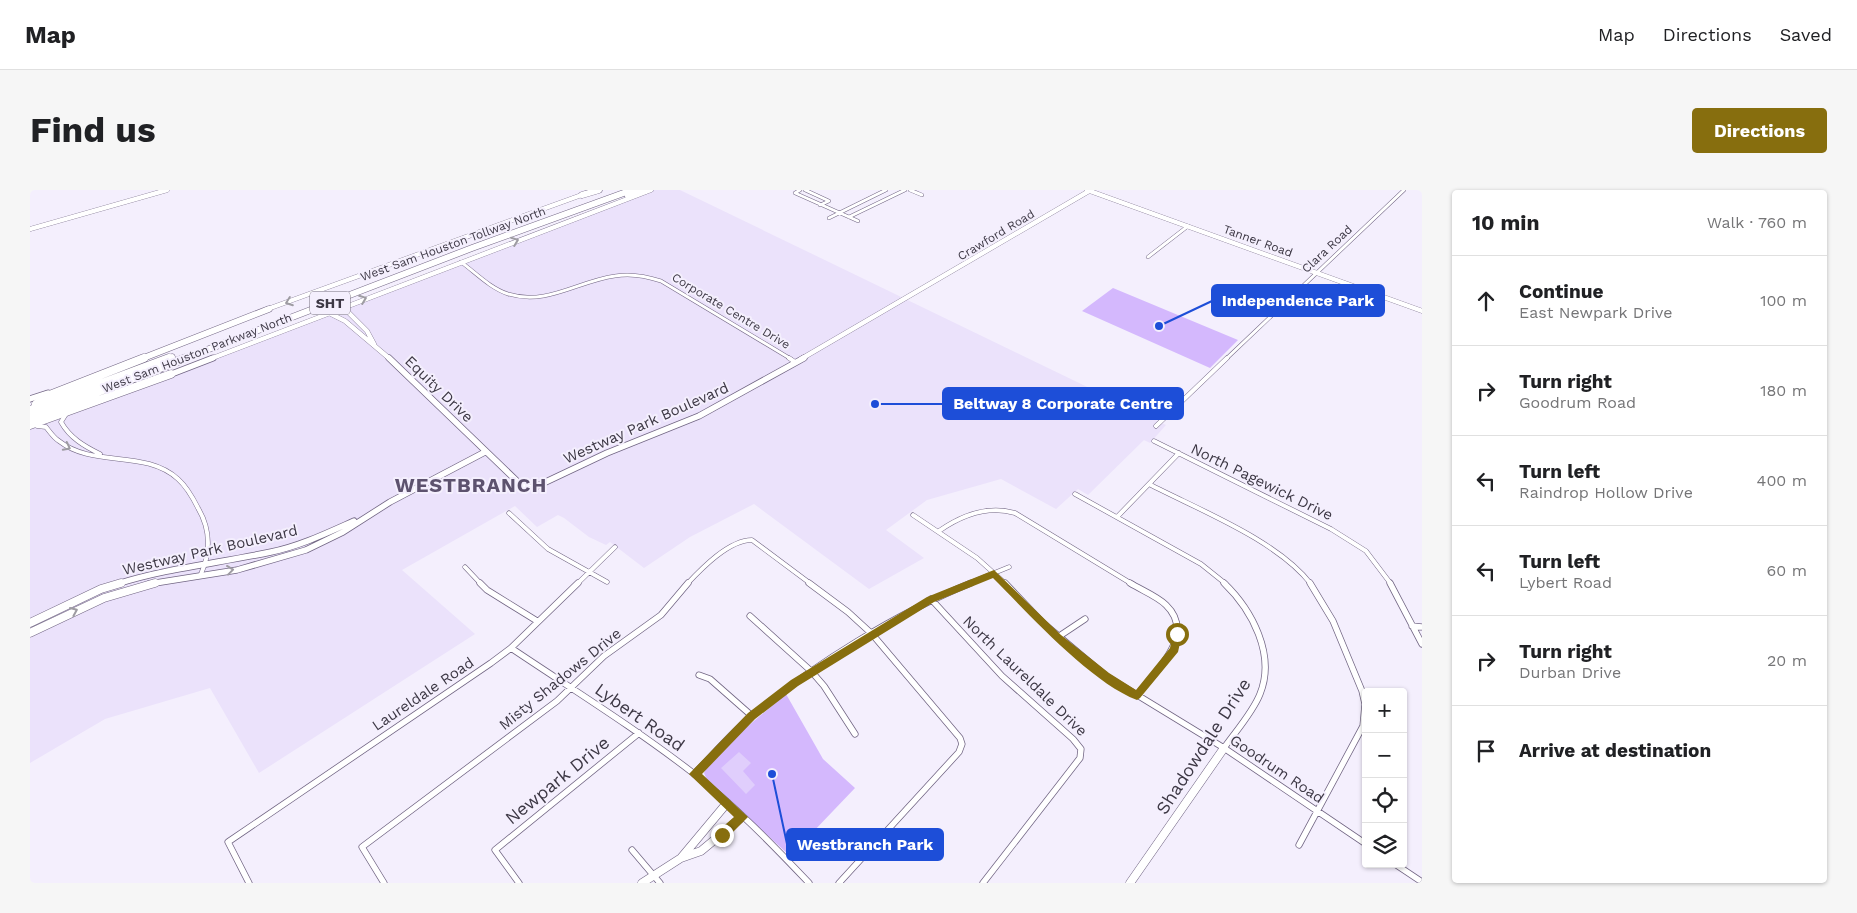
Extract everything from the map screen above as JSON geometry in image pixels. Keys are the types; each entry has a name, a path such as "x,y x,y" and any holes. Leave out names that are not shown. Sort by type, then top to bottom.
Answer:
{"highway":[{"path":"582,195 599,190"},
{"name":"West Sam Houston Tollway North","path":"30,409 619,190"},
{"name":"West Sam Houston Tollway North","path":"30,418 464,251 632,190"},
{"path":"601,209 643,190"},
{"path":"30,409 47,396 269,309"},
{"path":"32,426 171,374"}],"street":[{"path":"30,229 167,190"},
{"name":"West Sam Houston Parkway North","path":"30,399 595,190"},
{"name":"West Sam Houston Parkway North","path":"32,426 651,190"},
{"path":"800,190 795,192 858,221"},
{"path":"805,190 829,200 820,205"},
{"path":"828,218 886,190"},
{"path":"849,217 905,190"},
{"path":"910,190 922,195"},
{"name":"Tanner Road","path":"1089,190 1422,310"},
{"name":"Crawford Road","path":"911,297 1089,190"},
{"name":"Clara Road","path":"1156,426 1404,190"},
{"path":"1148,258 1188,226"},
{"name":"Corporate Centre Drive","path":"461,262 508,294 527,298 564,294 608,277 629,274 649,276 668,283 795,362"},
{"name":"Westway Park Boulevard","path":"30,623 101,589 149,574 272,552 310,540 368,515 485,452 520,484 533,488 607,453 699,416 911,297"},
{"name":"Equity Drive","path":"348,305 346,310 367,331 375,345"},
{"name":"Equity Drive","path":"328,313 335,314 359,335 375,345 485,452"},
{"path":"66,414 61,422 72,438 104,456"},
{"path":"32,426 46,427 60,444 79,452 148,464 178,479 186,488 209,527 210,538 206,564 201,574"},
{"name":"North Pagewick Drive","path":"1154,441 1331,529 1358,546 1377,563 1387,577 1422,644"},
{"path":"1117,517 1179,453"},
{"path":"1149,484 1261,542 1290,562 1316,590 1362,692 1366,714 1364,726 1299,845"},
{"name":"Shadowdale Drive","path":"1076,494 1201,564 1235,593 1255,625 1262,645 1267,672 1260,695 1130,883"},
{"path":"938,532 959,519 992,509 1006,509 1158,598 1166,605 1174,621 1178,641 1174,649 1137,695"},
{"path":"509,513 548,549 608,582"},
{"name":"Westway Park Boulevard","path":"30,633 104,598 144,585 201,574 237,570 306,550 343,532 368,515"},
{"name":"Goodrum Road","path":"912,515 977,558 1058,637 1106,676 1224,748 1362,841"},
{"name":"Misty Shadows Drive","path":"384,883 362,847 557,701 604,656 661,615 689,582 720,554 744,540 752,540 770,552 848,612 872,634"},
{"name":"Laureldale Road","path":"249,883 228,842 511,648 615,547"},
{"path":"465,567 487,590 537,621"},
{"path":"694,774 752,716 811,671 930,599 1009,567"},
{"name":"North Laureldale Drive","path":"930,599 990,664 1073,739 1081,749 1080,758 983,883"},
{"path":"750,616 811,671 829,692 855,734"},
{"path":"1058,637 1085,619"},
{"path":"1412,626 1422,627"},
{"path":"839,883 960,752 962,744 960,738 872,634"},
{"name":"Lybert Road","path":"511,648 639,733 694,774 742,817 809,883"},
{"path":"699,675 710,679 752,716"},
{"name":"Newpark Drive","path":"519,883 495,850 639,733"},
{"path":"642,883 657,879 681,858 726,803"},
{"path":"681,858 701,852 742,817"},
{"path":"632,850 657,879"},
{"path":"1401,868 1421,882"}],"shaded area":[{"path":"651,190 680,190 1166,425 1150,443 1144,440 1088,495 1078,489 1056,509 1001,479 927,500 886,530 924,558 869,589 754,504 690,537 644,568 610,542 606,545 589,537 558,515 537,527 515,506 402,570 475,634 259,773 210,688 105,719 30,763 30,428"},
{"path":"1113,288 1238,340 1210,368 1082,311"},
{"path":"786,694 823,759 855,788 790,856 707,780 704,773 729,743"},
{"path":"739,752 751,763 743,771 755,785 746,794 721,768"}],"place":[{"name":"Independence Park","path":"1159,326"},
{"name":"Beltway 8 Corporate Centre","path":"875,404"},
{"name":"Westbranch Park","path":"772,774"}],"district":[{"name":"WESTBRANCH","path":"471,485"}],"route":[{"path":"722,835 742,817 694,774 752,716 794,683 930,599 994,574 1043,623 1084,659 1106,676 1137,695 1174,649 1178,641 1177,634"}]}
